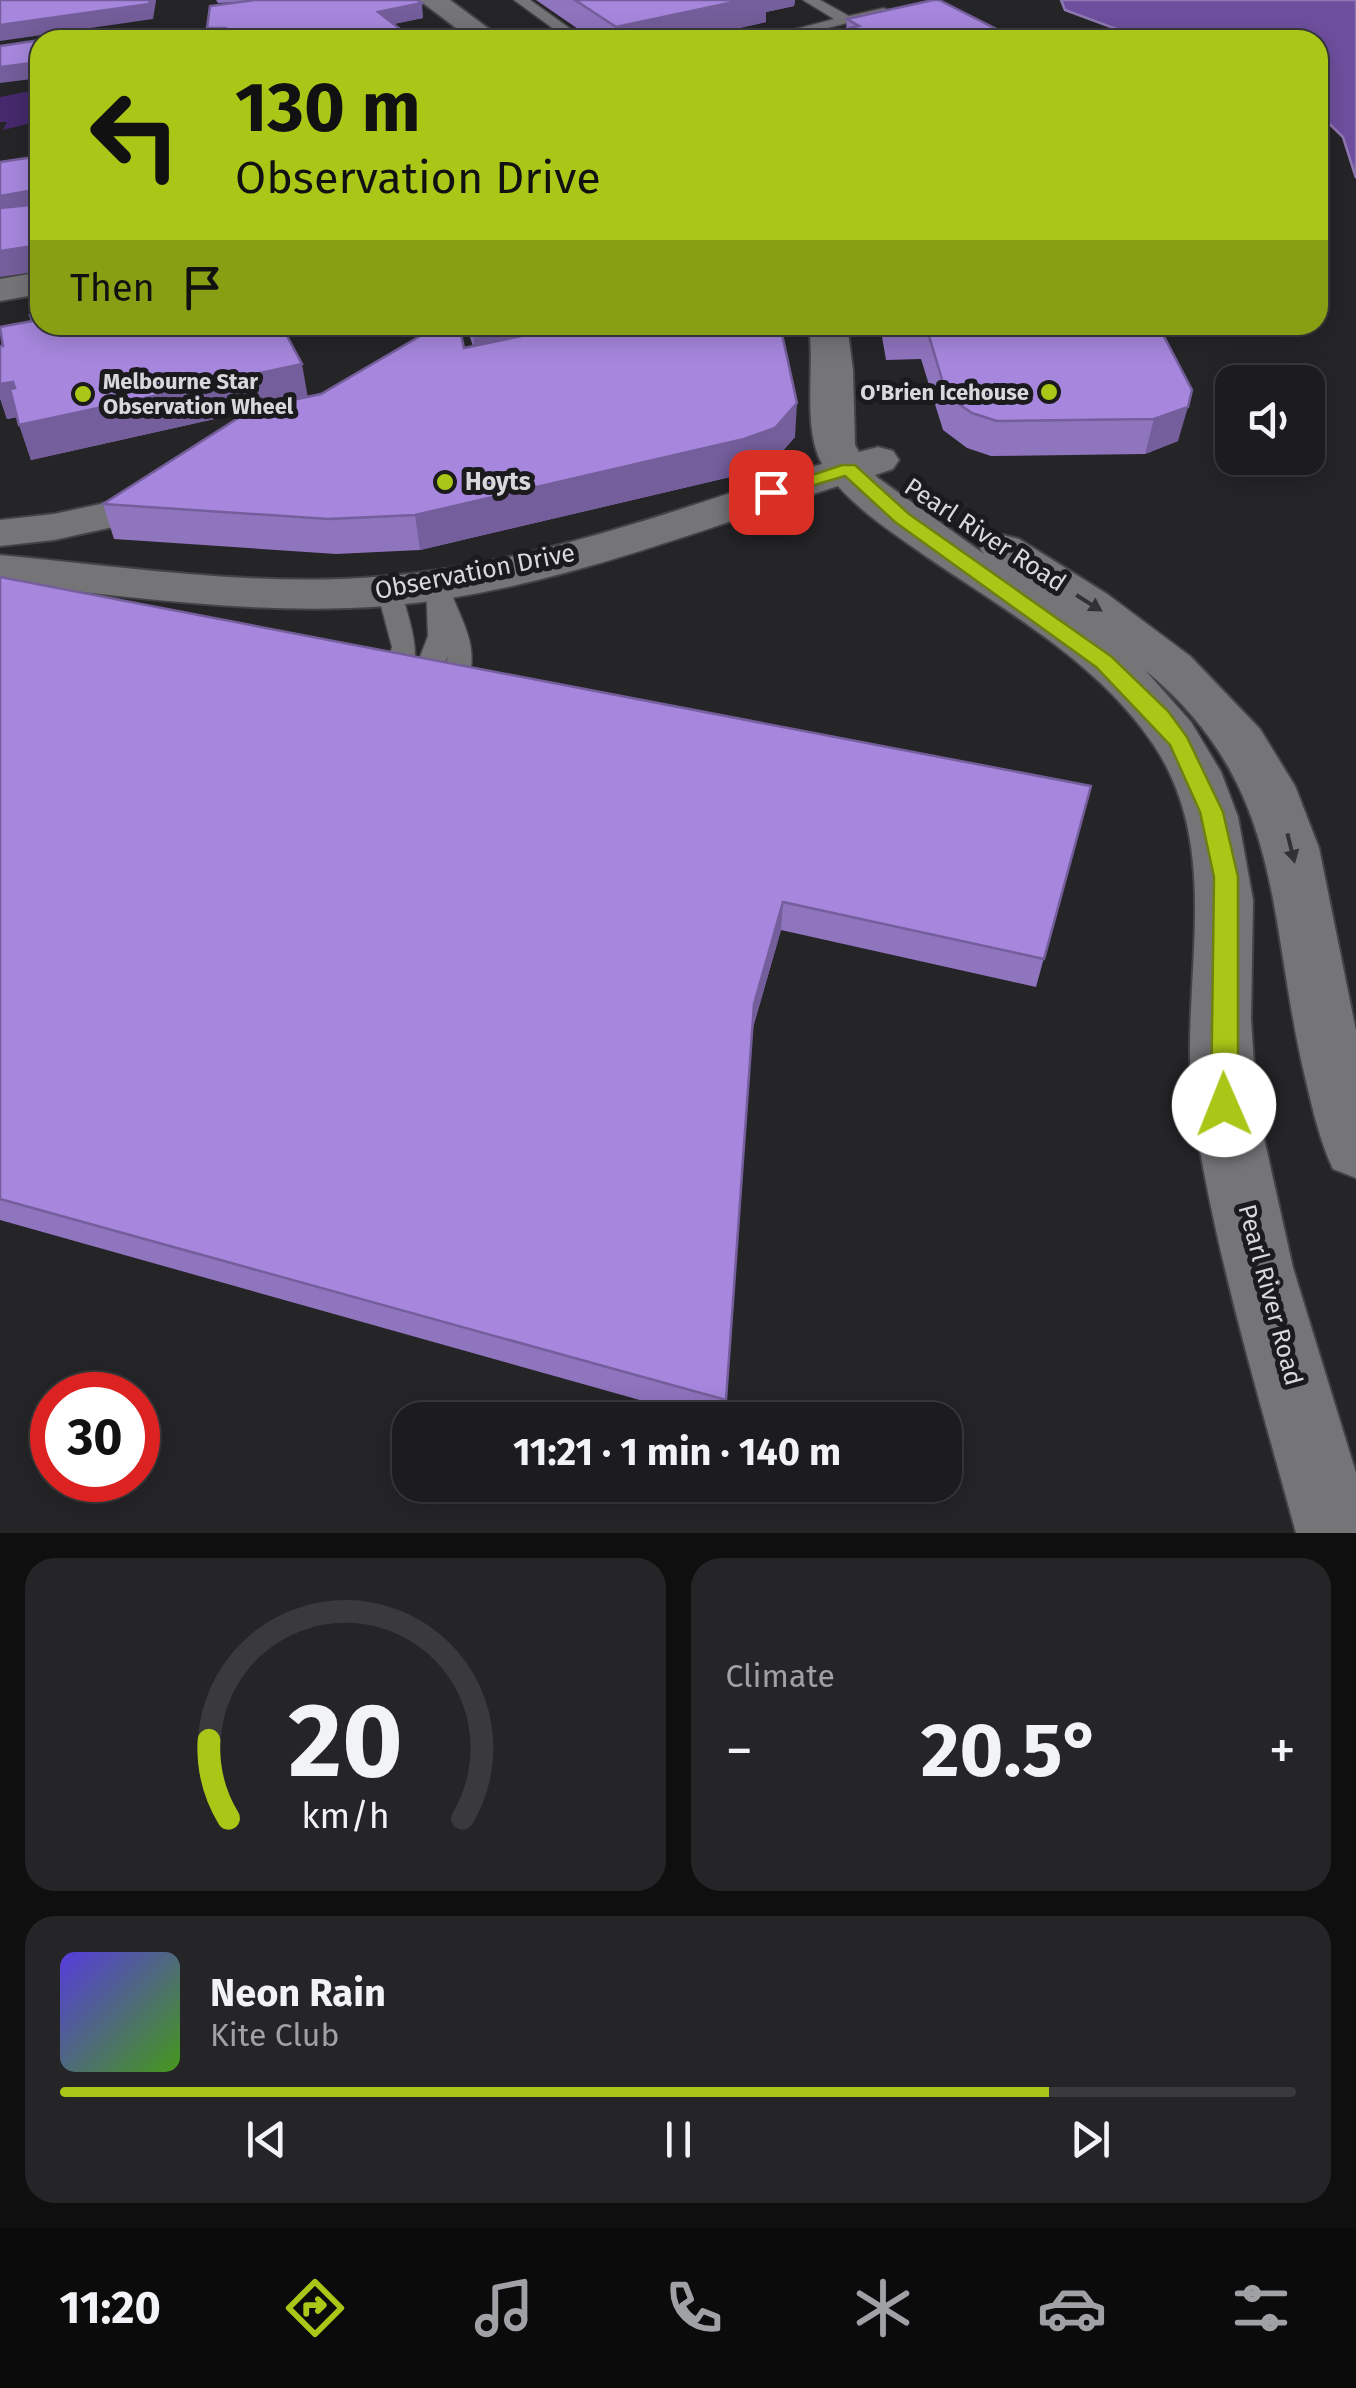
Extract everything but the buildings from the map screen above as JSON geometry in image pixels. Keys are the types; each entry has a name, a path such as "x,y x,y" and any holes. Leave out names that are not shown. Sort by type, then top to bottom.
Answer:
{"street":[{"path":"432,0 468,30"},
{"path":"0,290 30,285"},
{"name":"Pearl River Road","path":"829,335 834,385 832,435 863,465 902,518 1104,662 1160,716 1194,769 1220,840 1226,877 1224,1105 1263,1274 1330,1524"},
{"name":"Pearl River Road","path":"863,465 912,491 1142,639 1196,687 1235,733 1287,830 1338,1086 1356,1149"},
{"name":"Observation Drive","path":"0,569 391,601 441,594 863,465"},
{"path":"0,532 135,512 207,493"}],"lane":[{"path":"521,0 564,30"},
{"path":"810,0 848,20"},
{"path":"804,30 904,8"},
{"path":"422,685 434,660 441,594"},
{"path":"441,594 456,624 463,656 450,691"},
{"path":"376,659 391,601"},
{"path":"391,601 405,647 394,680"}],"shaded area":[{"path":"1061,0 1356,0 1356,178 1343,137 1328,123 1328,30 1119,30 1065,10"},
{"path":"30,91 30,123 3,130 7,122 0,122 0,97"}],"place":[{"name":"O'Brien Icehouse","path":"1049,392"},
{"name":"Melbourne Star Observation Wheel","path":"83,394"},
{"name":"Hoyts","path":"445,482"}],"route":[{"path":"771,492 848,469 868,492 902,518 1104,662 1160,716 1180,742 1212,812 1226,877 1224,1105"}]}
